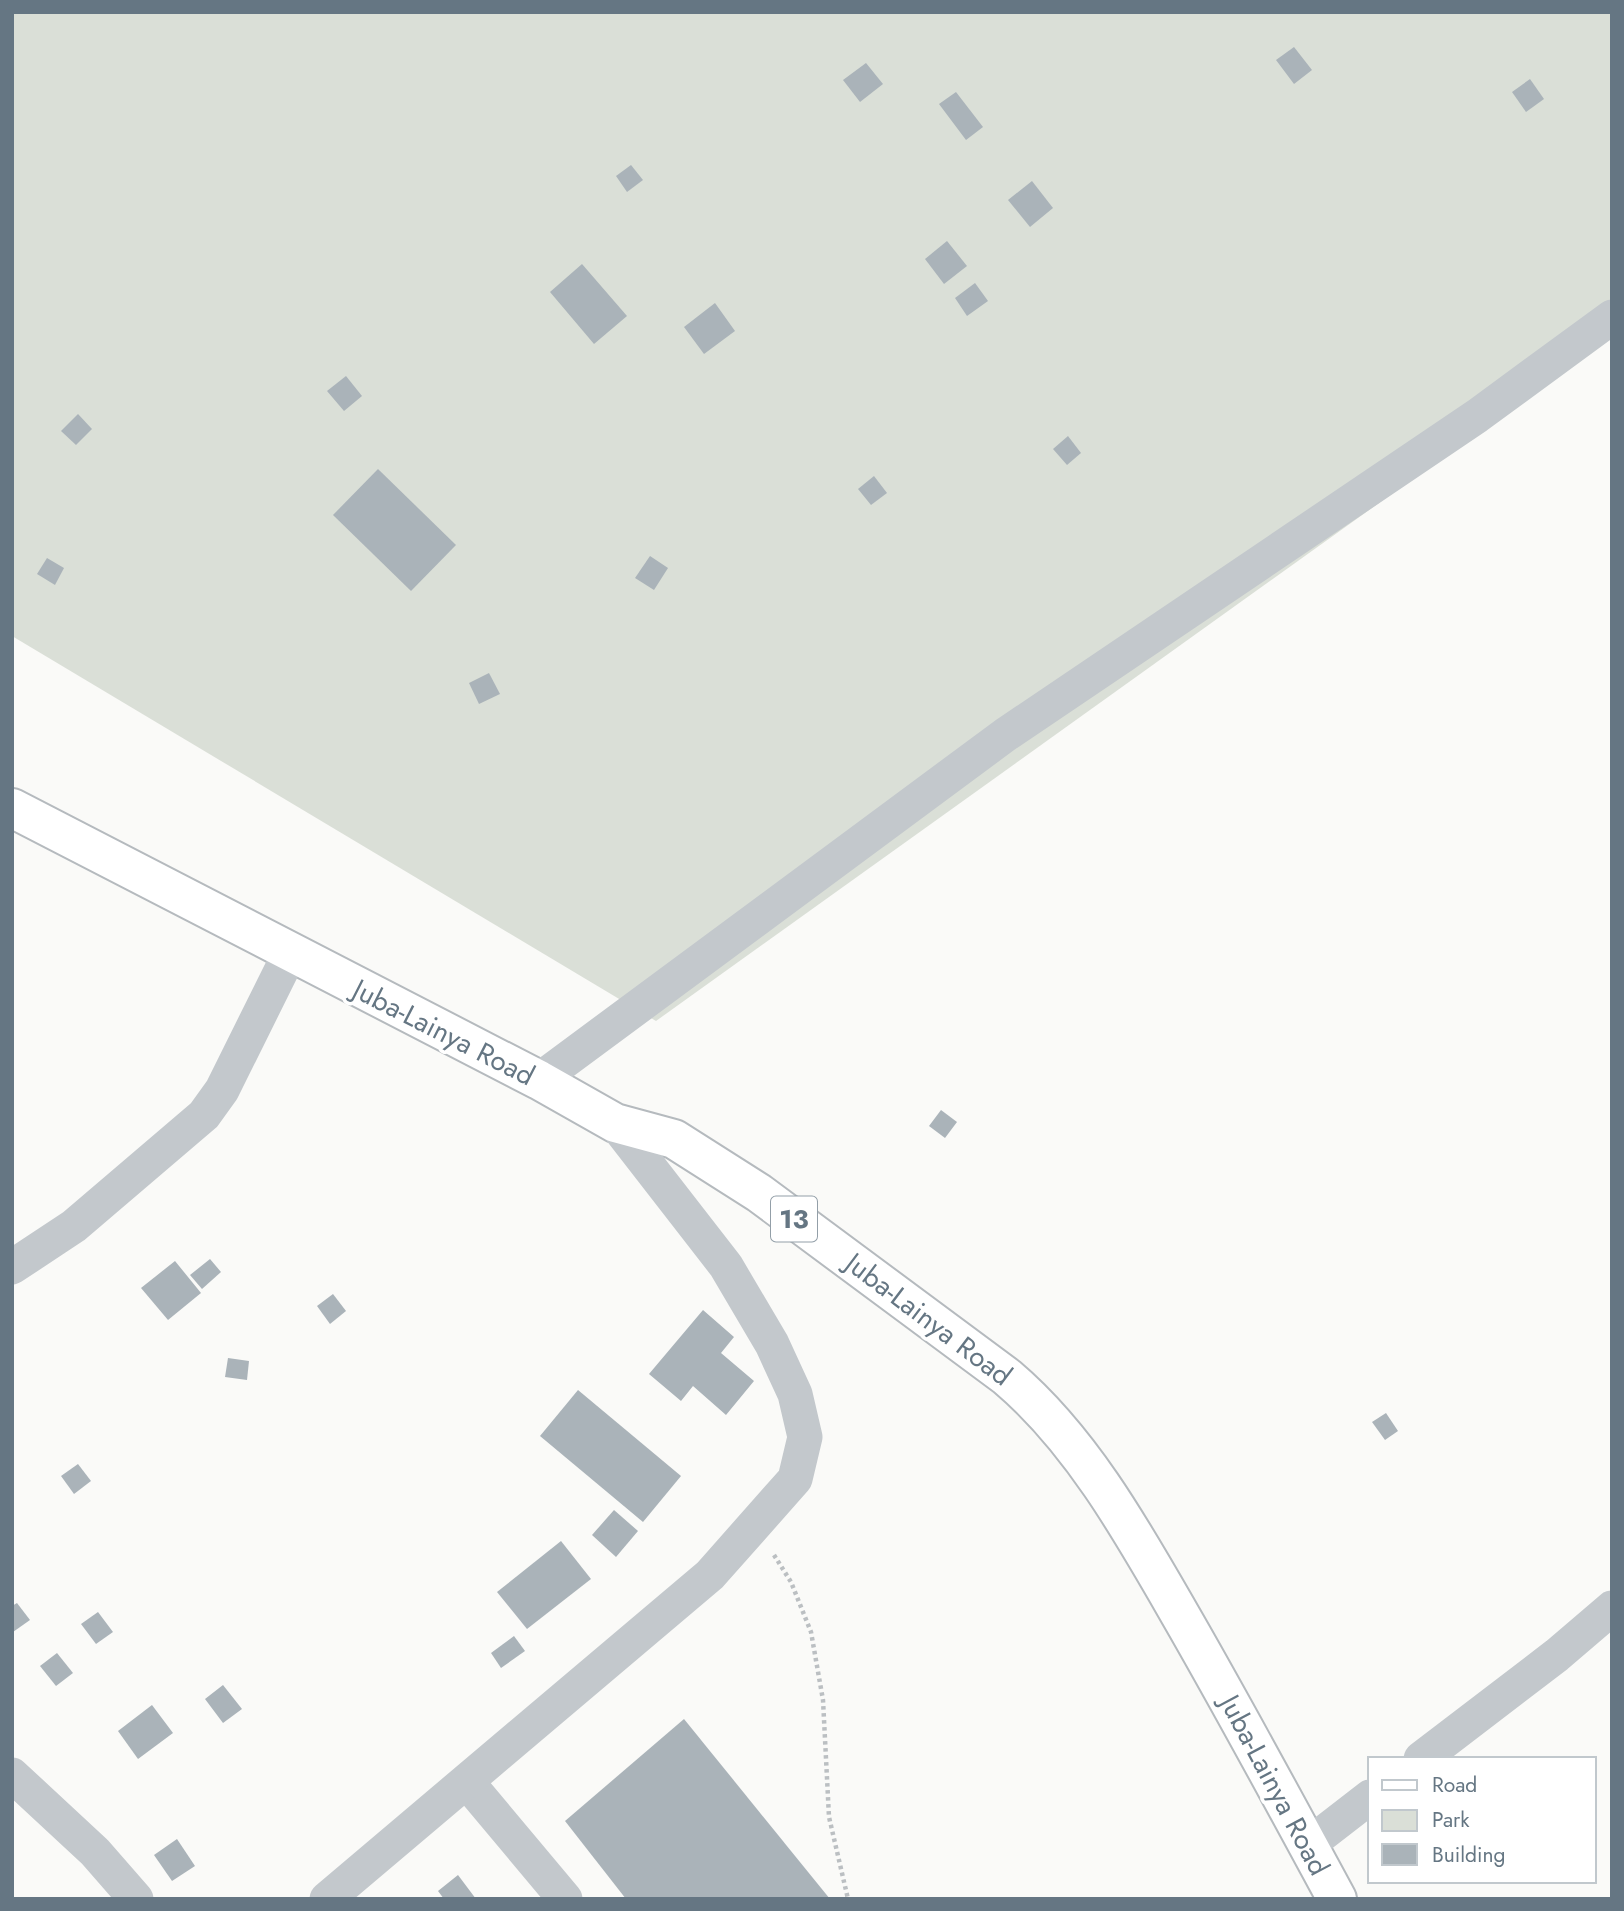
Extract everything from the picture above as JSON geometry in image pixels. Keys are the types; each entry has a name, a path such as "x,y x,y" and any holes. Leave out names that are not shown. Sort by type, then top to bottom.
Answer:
{"main road":[{"name":"Juba-Lainya Road","path":"12,808 539,1080 615,1123 674,1139 759,1193 1034,1400 1118,1511 1220,1683 1337,1899"}],"street":[{"path":"539,1080 1005,735 1478,416 1612,317"},
{"path":"12,1268 74,1226 204,1115 222,1090 289,953"},
{"path":"327,1899 710,1575 794,1479 805,1437 795,1394 772,1343 726,1266 615,1123"},
{"path":"1424,1757 1557,1655 1612,1608"},
{"path":"12,1775 95,1852 136,1899"},
{"path":"467,1782 565,1899"},
{"path":"1308,1845 1368,1799"}],"path":[{"path":"754,1524 791,1582 811,1632 823,1700 829,1817 848,1899"}],"green space":[{"path":"12,12 1612,12 1612,336 656,1021 12,636"}],"building":[{"path":"1294,47 1312,70 1294,84 1276,60"},
{"path":"866,63 883,84 860,102 843,80"},
{"path":"1530,79 1544,99 1526,112 1512,92"},
{"path":"956,92 983,127 966,140 939,104"},
{"path":"631,165 643,180 627,192 616,176"},
{"path":"1032,181 1053,208 1030,227 1008,200"},
{"path":"947,241 967,266 944,284 925,259"},
{"path":"582,264 627,316 594,344 550,292"},
{"path":"975,283 988,301 967,316 955,298"},
{"path":"715,303 735,331 704,354 684,327"},
{"path":"346,376 362,396 344,411 327,391"},
{"path":"78,414 92,429 76,445 61,431"},
{"path":"1068,436 1081,453 1067,465 1053,449"},
{"path":"378,469 456,545 411,591 333,515"},
{"path":"874,476 887,493 871,505 858,489"},
{"path":"650,556 668,568 654,590 635,578"},
{"path":"47,558 64,568 55,585 37,574"},
{"path":"489,673 500,694 479,704 469,683"},
{"path":"941,1110 957,1122 945,1138 929,1126"},
{"path":"210,1259 221,1272 202,1289 190,1275"},
{"path":"175,1261 201,1293 168,1320 141,1288"},
{"path":"333,1294 346,1311 330,1324 317,1306"},
{"path":"703,1310 734,1337 721,1353 754,1381 726,1415 693,1386 681,1401 649,1374"},
{"path":"228,1358 249,1361 247,1380 225,1377"},
{"path":"578,1390 681,1476 643,1522 540,1436"},
{"path":"1386,1413 1398,1431 1385,1440 1372,1422"},
{"path":"78,1464 91,1481 74,1494 61,1476"},
{"path":"614,1510 638,1531 616,1557 592,1535"},
{"path":"561,1541 591,1579 527,1629 497,1592"},
{"path":"17,1603 30,1620 13,1632 12,1606"},
{"path":"98,1612 113,1632 96,1644 81,1624"},
{"path":"514,1636 525,1651 501,1668 491,1653"},
{"path":"57,1653 73,1673 56,1686 40,1666"},
{"path":"223,1685 242,1709 223,1723 205,1699"},
{"path":"152,1705 173,1733 138,1759 118,1731"},
{"path":"684,1719 830,1899 626,1899 565,1821"},
{"path":"177,1839 195,1866 172,1881 154,1855"},
{"path":"458,1875 476,1899 444,1899 438,1891"}]}
